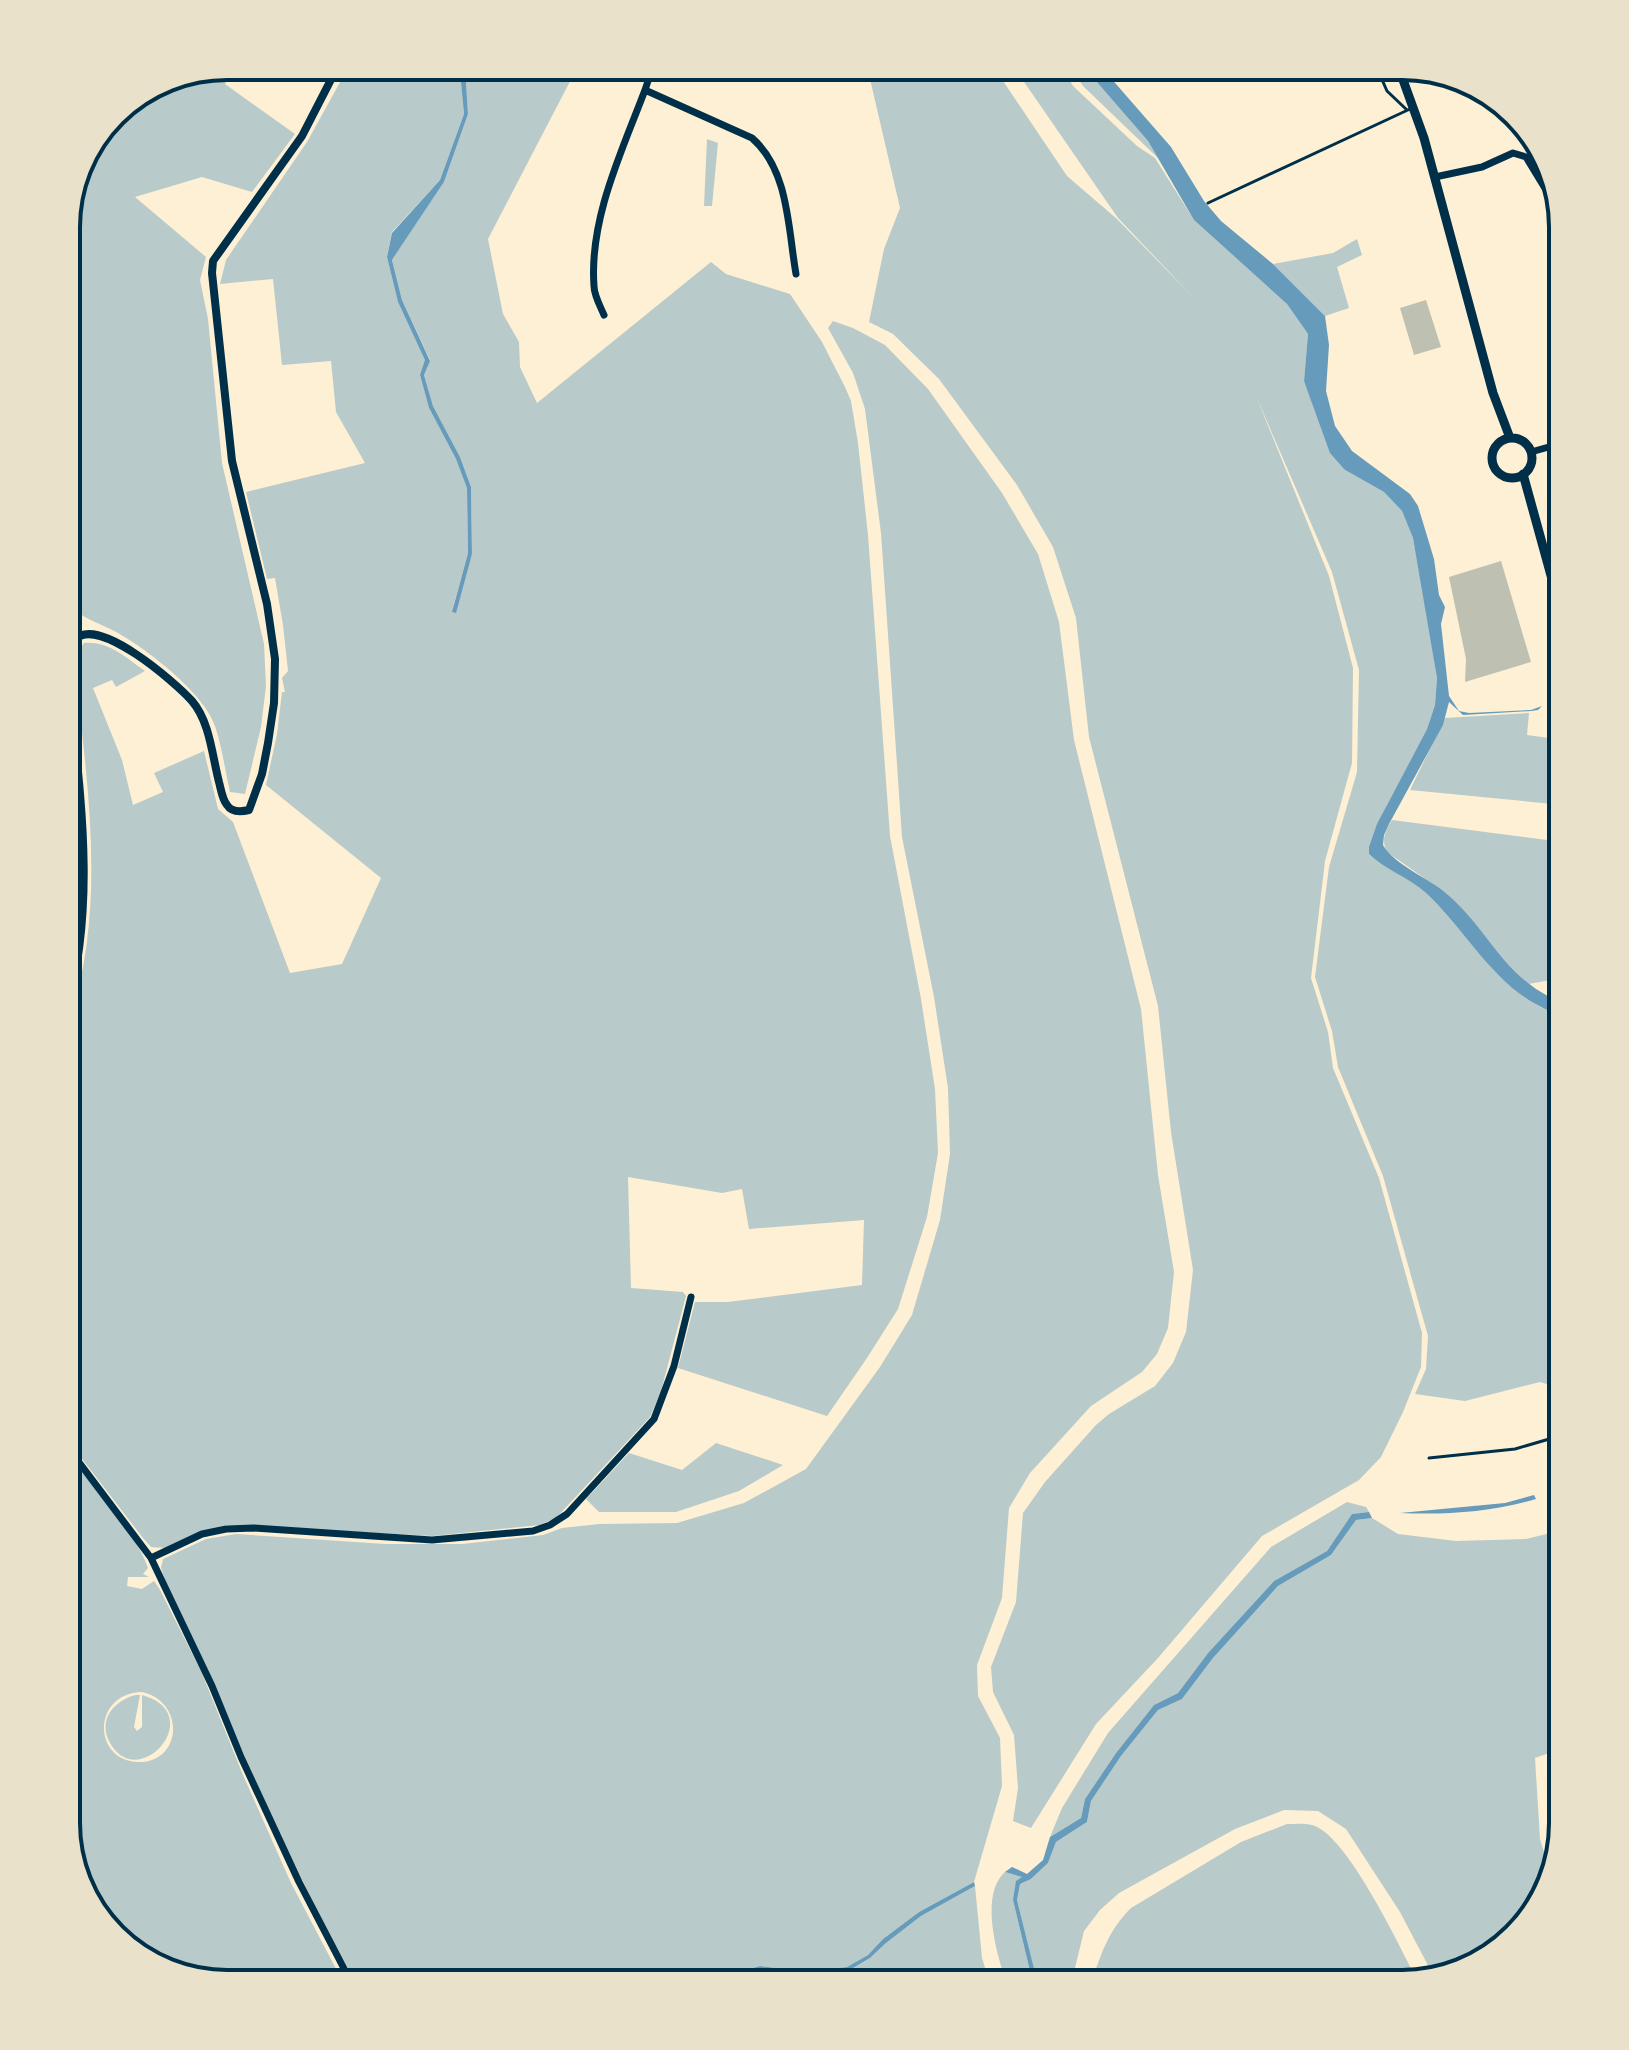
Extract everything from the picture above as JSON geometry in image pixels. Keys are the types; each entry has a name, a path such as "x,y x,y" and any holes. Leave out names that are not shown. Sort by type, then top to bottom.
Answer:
{"main road":[{"path":"1402,80 1435,177 1493,393 1510,438"},
{"path":"1510,438 1524,442 1531,452 1531,462 1523,474 1508,478 1498,473 1493,464 1494,448 1502,440 1510,438"},
{"path":"1523,474 1549,568"}],"street":[{"path":"80,636 99,634 126,648 194,703 204,720 226,805 239,812 249,810 262,774 274,703 275,659 267,604 232,461 213,261 302,136 331,80"},
{"path":"604,315 594,289 595,251 613,175 648,80"},
{"path":"645,90 752,138 763,147 780,181 796,274"},
{"path":"1435,177 1482,167 1501,157 1520,154 1526,157 1542,184"},
{"path":"1531,452 1549,447"},
{"path":"80,792 83,825 80,944"},
{"path":"151,1558 202,1534 226,1529 254,1528 432,1540 516,1534 550,1525 567,1514 654,1419 674,1366 691,1297"},
{"path":"80,1464 151,1558 299,1882 345,1970"}],"lane":[{"path":"1208,203 1410,109 1387,91 1382,80"},
{"path":"1429,1458 1515,1449 1549,1439"}],"shaded area":[{"path":"227,80 225,84 295,134 252,192 202,177 135,197 206,257 200,280 208,319 222,463 264,644 266,686 261,727 245,794 230,792 215,726 199,700 174,674 144,650 80,613 80,217 85,189 105,145 137,110 171,91 198,83"},
{"path":"341,80 460,80 461,83 464,114 440,180 392,232 387,257 398,302 426,361 420,375 429,408 467,487 468,553 452,611 472,554 471,487 460,457 433,406 424,375 430,360 402,300 392,260 444,182 468,114 465,80 571,80 488,239 503,314 519,342 520,367 537,403 711,262 726,274 790,294 822,342 851,401 858,443 868,535 890,836 935,1089 938,1153 927,1217 898,1309 827,1416 678,1368 695,1302 728,1302 862,1285 864,1220 749,1229 742,1189 722,1193 628,1177 631,1288 683,1292 686,1296 661,1391 650,1417 556,1518 539,1525 433,1536 226,1525 201,1531 166,1548 151,1547 80,1456 80,980 91,897 91,852 80,715 80,649 84,643 101,645 116,651 145,671 116,687 112,680 93,688 122,760 133,805 163,792 154,773 204,751 218,809 233,822 290,973 342,964 381,878 266,785 282,692 285,692 282,678 288,671 275,578 267,579 246,492 365,463 336,412 331,361 282,365 273,279 220,284 226,260 307,142"},
{"path":"870,80 1002,80 1067,176 1117,219 1194,298 1118,218 1023,80 1070,80 1137,146 1155,158 1194,220 1287,304 1308,334 1304,381 1345,470 1384,492 1402,511 1413,538 1437,678 1435,705 1427,729 1386,807 1369,854 1426,893 1504,980 1521,995 1549,1011 1549,1385 1540,1382 1465,1401 1415,1394 1426,1369 1428,1336 1383,1176 1338,1067 1332,1031 1315,977 1329,867 1357,772 1359,670 1332,572 1256,396 1329,576 1353,668 1352,763 1325,861 1311,978 1328,1032 1333,1068 1379,1178 1422,1333 1421,1367 1381,1457 1359,1480 1262,1536 1158,1658 1096,1724 1031,1828 1013,1821 1018,1788 1014,1735 993,1692 991,1667 1016,1602 1023,1513 1045,1482 1096,1425 1155,1386 1173,1363 1186,1332 1193,1270 1171,1132 1158,1006 1089,737 1076,618 1053,547 1017,485 939,379 893,334 869,322 884,249 900,208"},
{"path":"1079,80 1095,80 1148,141 1158,158"},
{"path":"707,139 718,143 712,206 704,206"},
{"path":"1357,239 1362,255 1337,267 1349,308 1325,316 1273,264 1333,253"},
{"path":"833,321 885,345 928,389 1002,493 1038,554 1059,622 1074,740 1141,1009 1158,1175 1174,1272 1168,1328 1157,1354 1142,1372 1091,1406 1030,1473 1009,1508 1002,1598 977,1665 978,1696 1000,1738 1002,1786 974,1882 919,1912 883,1939 868,1955 847,1967 823,1970 760,1966 746,1970 349,1970 257,1784 165,1580 161,1568 163,1559 206,1539 236,1534 385,1544 462,1544 543,1535 562,1528 599,1524 677,1523 744,1503 806,1469 880,1367 912,1315 940,1220 950,1154 948,1088 934,997 902,837 881,533 865,409 853,373 828,328"},
{"path":"1529,713 1527,735 1549,738 1549,804 1410,790 1445,718"},
{"path":"1392,820 1549,840 1549,980 1528,984 1497,954 1447,894 1387,852 1384,843"},
{"path":"716,1443 783,1465 739,1491 676,1512 599,1512 586,1499 629,1453 682,1470"},
{"path":"80,1469 134,1539 142,1554 148,1568 143,1574 149,1577 128,1577 127,1586 142,1589 154,1581 159,1588 201,1671 291,1883 337,1970 208,1969 171,1959 130,1934 116,1920 95,1888 80,1833","holes":["142,1692 166,1707 173,1731 163,1753 153,1760 138,1762 123,1759 112,1751 104,1727 114,1703 126,1695"]},
{"path":"1347,1502 1366,1507 1369,1512 1352,1514 1327,1551 1274,1581 1208,1653 1178,1693 1154,1705 1085,1799 1081,1818 1050,1837 1062,1808 1108,1733 1271,1547"},
{"path":"1372,1518 1398,1534 1456,1541 1526,1539 1549,1533 1549,1753 1535,1758 1540,1839 1545,1856 1538,1879 1519,1913 1499,1934 1476,1950 1429,1967 1400,1912 1346,1829 1318,1811 1284,1810 1235,1829 1119,1893 1100,1910 1084,1931 1074,1970 1034,1970 1017,1900 1020,1884 1031,1879 1048,1863 1056,1842 1087,1822 1091,1801 1121,1756 1158,1710 1182,1699 1213,1658 1278,1586 1331,1555 1356,1520"},
{"path":"140,1695 134,1727 137,1731 142,1727 142,1695 161,1705 169,1718 169,1732 162,1746 150,1756 136,1760 121,1756 109,1741 106,1725 115,1706"},
{"path":"1287,1824 1312,1825 1326,1833 1356,1869 1411,1970 1096,1970 1111,1934 1131,1908 1241,1842"},
{"path":"1005,1872 1023,1877 1013,1900 1030,1970 1003,1970 992,1926 993,1895 997,1882"},
{"path":"975,1886 986,1970 850,1970 870,1958 921,1916"}],"water":[{"path":"460,80 466,82 468,114 444,182 392,260 402,300 430,361 424,375 433,406 460,457 471,487 472,554 456,613 452,612 468,553 467,488 456,459 429,408 420,375 425,360 398,302 387,257 392,233 440,180 464,114"},
{"path":"1095,80 1112,80 1171,147 1204,201 1221,221 1273,264 1325,316 1329,345 1326,391 1335,426 1352,451 1410,494 1418,506 1434,559 1439,595 1445,607 1441,624 1449,696 1459,711 1531,710 1542,706 1531,711 1463,715 1449,702 1443,725 1389,824 1383,845 1395,859 1447,894 1512,968 1549,996 1549,1011 1521,995 1503,980 1426,893 1369,854 1377,824 1427,729 1435,705 1437,678 1413,538 1402,511 1384,492 1345,470 1330,453 1304,381 1308,334 1287,304 1194,220 1148,141"},
{"path":"1534,1495 1536,1499 1486,1510 1400,1513 1505,1503"},
{"path":"1369,1512 1372,1518 1356,1520 1331,1555 1278,1586 1213,1658 1182,1699 1158,1710 1121,1756 1091,1801 1087,1822 1056,1842 1048,1863 1031,1879 1020,1884 1017,1900 1034,1970 1030,1970 1013,1900 1016,1881 1022,1877 1005,1872 1012,1867 1027,1874 1043,1860 1050,1837 1081,1818 1085,1799 1154,1705 1178,1693 1208,1653 1274,1581 1327,1551 1352,1514"},
{"path":"974,1882 975,1886 921,1916 870,1958 850,1970 823,1970 847,1967 868,1955 883,1939 919,1912"},
{"path":"760,1966 791,1970 746,1970"}],"building":[{"path":"1426,300 1441,347 1414,355 1400,308"},
{"path":"1501,561 1531,662 1465,682 1466,659 1449,577"}]}
